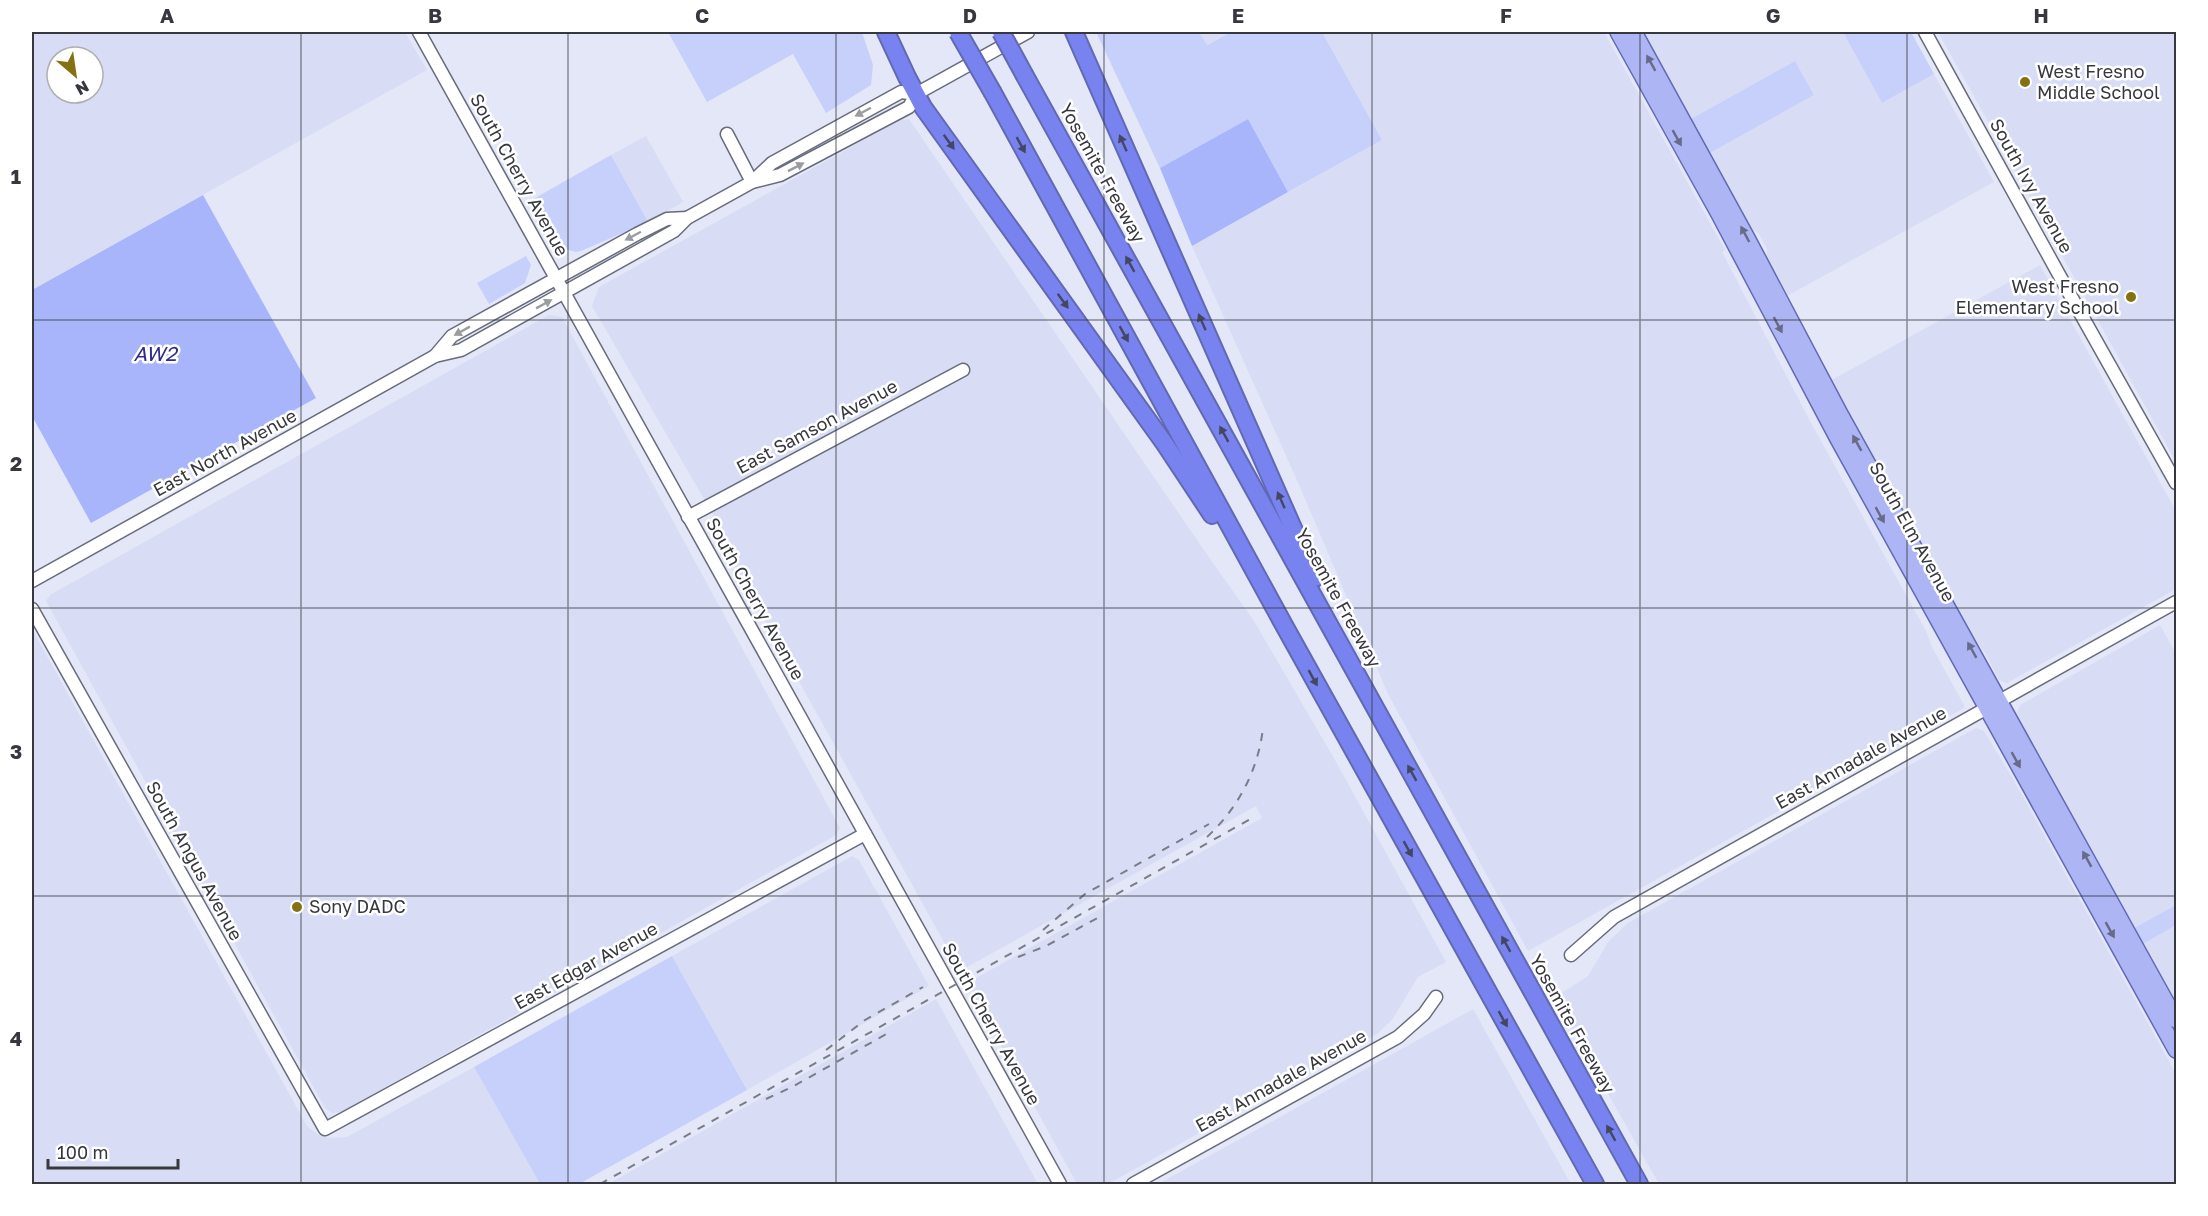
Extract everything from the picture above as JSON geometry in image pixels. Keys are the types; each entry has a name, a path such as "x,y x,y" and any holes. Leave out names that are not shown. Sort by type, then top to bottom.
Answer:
{"highway":[{"path":"886,32 923,107 1166,444 1285,627"},
{"path":"958,32 1595,1185"},
{"name":"Yosemite Freeway","path":"1001,32 1639,1185"},
{"path":"1074,32 1300,541 1345,651"}],"main road":[{"name":"South Elm Avenue","path":"1618,32 1840,414 2176,1050"},
{"name":"South Elm Avenue","path":"1634,32 1756,270"},
{"name":"South Elm Avenue","path":"1994,705 2176,1020"}],"street":[{"name":"South Cherry Avenue","path":"419,32 1060,1185"},
{"name":"East North Avenue","path":"32,581 435,356 461,350 674,231 687,218 752,182 772,163 901,92 916,94 1028,32"},
{"name":"South Ivy Avenue","path":"1925,32 2176,483"},
{"path":"727,134 752,182"},
{"name":"East North Avenue","path":"435,356 452,336 556,279 667,219 687,218"},
{"name":"East Samson Avenue","path":"688,517 963,370"},
{"name":"East Annadale Avenue","path":"1571,955 1614,917 2175,606"},
{"name":"South Angus Avenue","path":"32,609 325,1129"},
{"name":"East Edgar Avenue","path":"325,1129 865,834"},
{"name":"East Annadale Avenue","path":"1133,1185 1398,1036 1424,1014 1436,997"}],"shaded area":[{"path":"32,32 405,32 427,70 32,290"},
{"path":"668,32 862,32 873,65 871,85 826,113 793,54 707,102"},
{"path":"1096,32 1199,32 1207,45 1231,32 1322,32 1382,140 1288,192 1248,119 1160,168"},
{"path":"1199,32 1231,32 1206,45"},
{"path":"1322,32 1604,32 1725,250 1722,252 1810,421 1926,631 1932,647 1964,705 1964,708 1528,951 1388,694 1300,487 1192,246 1382,140"},
{"path":"1642,32 1848,32 1844,34 1882,103 1934,74 1994,182 1787,296 1767,258 1767,249 1759,234 1752,229 1710,153 1814,95 1795,61 1691,119"},
{"path":"1848,32 1911,32 1934,74 1882,103 1844,34"},
{"name":"West Fresno Elementary School","path":"1938,32 2176,32 2176,462 1994,132"},
{"path":"1795,61 1814,95 1710,153 1691,119"},
{"path":"909,119 1254,621 1335,760 1446,962 1418,977 1392,1020 1377,1034 1108,1184 1077,1184 967,983 1262,818 1256,806 960,971 716,532 718,523 592,306 599,287 900,120"},
{"path":"646,136 683,202 648,222 611,155"},
{"path":"611,155 648,222 581,251 561,248 528,202"},
{"path":"526,256 531,265 525,283 489,304 477,283"},
{"path":"2040,265 2176,511 2176,589 2007,683 1999,680 1985,653 1970,633 1830,381"},
{"path":"549,315 562,317 840,828 836,835 341,1112 332,1113 325,1108 46,601 50,595"},
{"path":"2160,625 2176,654 2176,905 2134,928 2017,713 2020,705"},
{"path":"32,629 307,1126 317,1134 328,1138 347,1137 474,1067 540,1184 32,1184"},
{"path":"1976,728 1984,731 2012,777 2176,1074 2176,1184 1659,1184 1554,998 1588,976 1608,942 1628,923"},
{"path":"852,856 859,860 929,986 747,1090 672,956"},
{"path":"2176,905 2176,925 2143,944 2134,928"},
{"path":"2176,925 2176,1005 2143,944"},
{"path":"672,956 747,1090 579,1184 540,1184 474,1067"},
{"path":"936,999 1038,1184 608,1184 678,1145"},
{"path":"1473,1009 1571,1184 1158,1184 1269,1123"}],"water":[{"path":"1248,119 1288,192 1192,246 1160,168"},
{"name":"AW2","path":"203,195 316,398 91,523 32,416 32,290"}],"railway":[{"path":"1207,837 1228,814 1245,788 1256,759 1263,728"},
{"path":"600,1184 1254,817"},
{"path":"1043,930 1085,894 1209,824"},
{"path":"1018,957 1046,946 1101,916"},
{"path":"826,1050 865,1020 923,987"},
{"path":"766,1099 792,1087 890,1032"}],"place":[{"name":"West Fresno Middle School","path":"2025,82"},
{"name":"West Fresno Elementary School","path":"2131,297"},
{"name":"Sony DADC","path":"297,907"}]}
